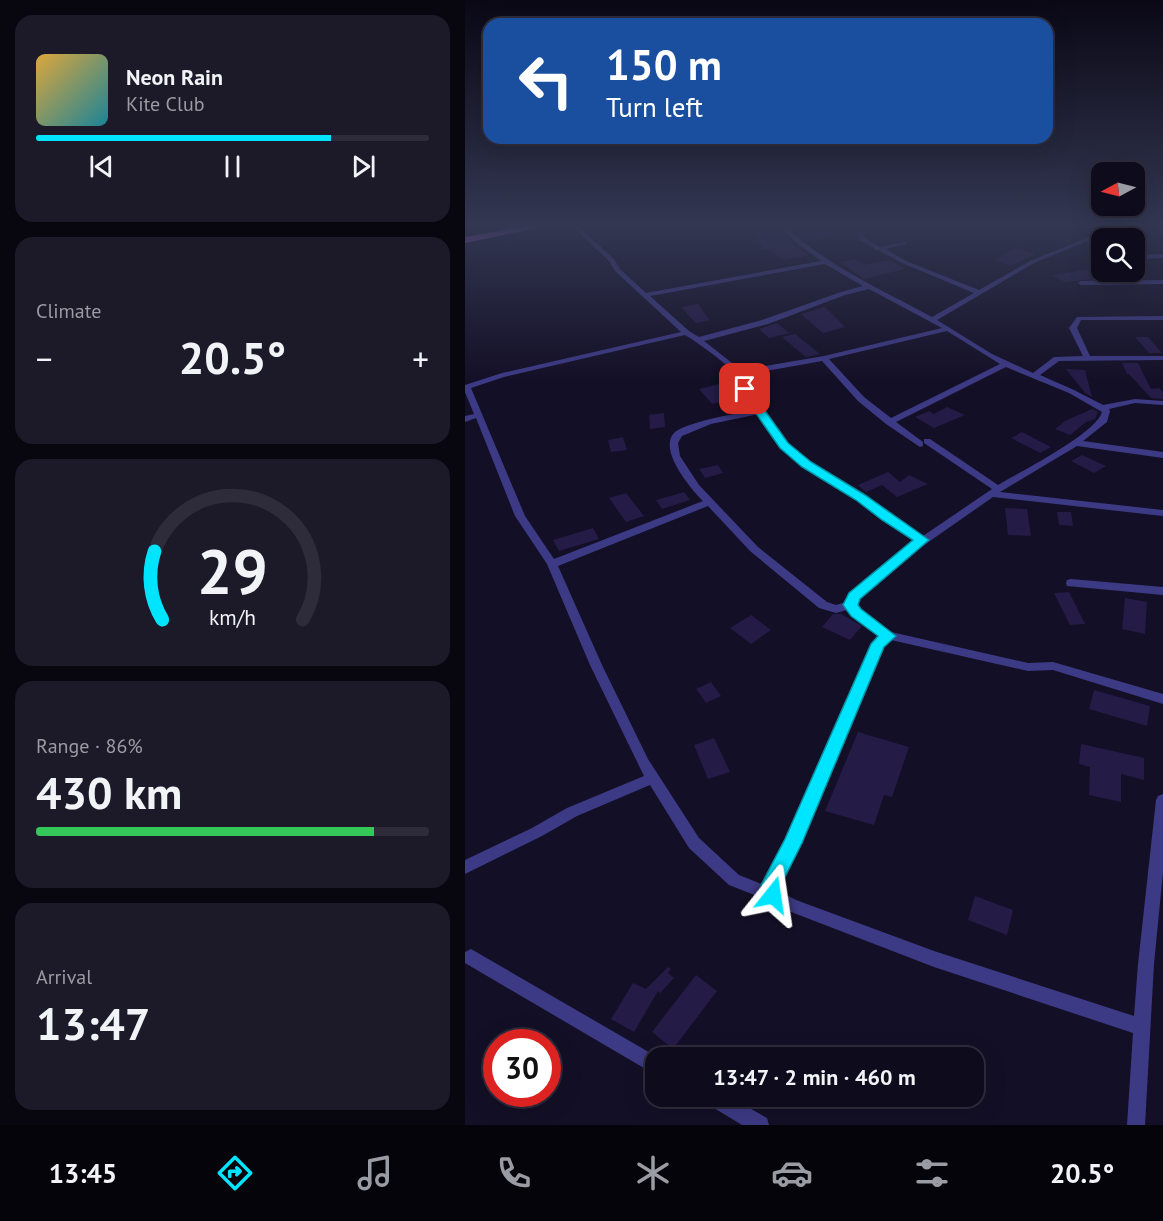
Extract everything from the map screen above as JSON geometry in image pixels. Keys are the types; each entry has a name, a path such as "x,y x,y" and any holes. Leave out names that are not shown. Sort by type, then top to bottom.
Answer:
{"street":[{"path":"627,276 686,333 738,373 751,400 784,446 807,464 861,497 886,517 922,540"},
{"path":"646,295 748,276"},
{"path":"851,605 854,596 893,561 995,492 1076,444 1104,420 1105,411 1071,392 1007,364 852,276"},
{"path":"942,276 981,293"},
{"path":"932,320 1008,276"},
{"path":"1081,283 1163,282"},
{"path":"698,340 765,322 843,293 870,287"},
{"path":"1087,358 1073,328 1079,318 1163,318"},
{"path":"738,373 824,358 948,329"},
{"path":"686,333 476,382 467,387 520,516 552,564 596,665 653,778 694,843 734,880 773,895 791,905 934,959 1142,1027"},
{"path":"824,358 861,399 889,422 995,492 1163,513"},
{"path":"1034,376 1057,359 1163,358"},
{"path":"889,422 1007,364"},
{"path":"1101,408 1135,401 1163,403"},
{"path":"761,411 716,420 678,434 674,443 676,456 695,487 754,549 823,605 836,609 851,605"},
{"path":"465,419 478,415"},
{"path":"1076,444 1163,455"},
{"path":"552,564 710,502"},
{"path":"1071,583 1163,591"},
{"path":"851,605 856,613 889,636 1028,667 1053,666 1163,699"},
{"path":"773,895 771,885 792,843 878,644 889,636"},
{"path":"465,867 572,812 653,778"},
{"path":"1136,1125 1142,1027 1163,801"},
{"path":"471,957 645,1059"},
{"path":"729,1107 760,1125"}],"building":[{"path":"1054,276 1091,276 1091,279 1065,282"},
{"path":"698,304 710,320 696,323 681,307"},
{"path":"825,307 845,327 823,333 801,314"},
{"path":"777,323 789,333 769,338 759,329"},
{"path":"795,334 820,354 806,357 782,337"},
{"path":"1135,337 1148,337 1162,353 1149,353"},
{"path":"1122,363 1138,363 1151,389 1159,388 1163,392 1163,399 1151,398 1127,374"},
{"path":"1066,369 1085,370 1092,397 1085,393"},
{"path":"723,383 737,397 712,404 699,389"},
{"path":"947,407 965,415 934,428 915,417 929,411 934,414"},
{"path":"1092,409 1098,412 1095,419 1086,422 1070,435 1055,429 1065,421"},
{"path":"664,413 665,427 650,429 649,415"},
{"path":"1022,432 1051,447 1040,453 1011,438"},
{"path":"623,437 627,450 611,452 608,440"},
{"path":"1082,455 1106,466 1094,473 1071,461"},
{"path":"718,465 723,473 705,478 699,469"},
{"path":"888,472 900,482 909,475 928,484 897,497 882,485 866,492 858,485"},
{"path":"684,492 690,500 662,509 656,500"},
{"path":"626,493 644,516 626,522 609,498"},
{"path":"1005,508 1027,509 1031,536 1008,535"},
{"path":"1057,512 1071,512 1073,526 1059,525"},
{"path":"593,528 599,539 559,551 553,540"},
{"path":"1069,592 1085,624 1070,625 1054,593"},
{"path":"1125,598 1147,602 1145,634 1122,629"},
{"path":"833,614 841,614 862,626 850,640 822,627"},
{"path":"751,615 771,630 751,644 730,628"},
{"path":"711,682 721,696 706,703 696,689"},
{"path":"1094,690 1150,706 1147,726 1089,709"},
{"path":"858,732 909,747 892,797 884,795 874,825 825,811"},
{"path":"714,738 730,772 708,779 694,745"},
{"path":"1081,744 1144,758 1144,780 1121,774 1121,802 1089,795 1090,767 1079,764"},
{"path":"975,896 1013,910 1007,935 968,920"},
{"path":"668,967 671,969 668,973 674,978 660,993 658,991 634,1032 611,1019 633,983 646,989"},
{"path":"696,975 717,991 675,1047 671,1047 652,1032"}],"route":[{"path":"745,389 784,446 807,464 861,497 886,517 922,540 893,561 854,596 851,605 856,613 889,636 878,644 792,843 771,885 773,895"}]}
